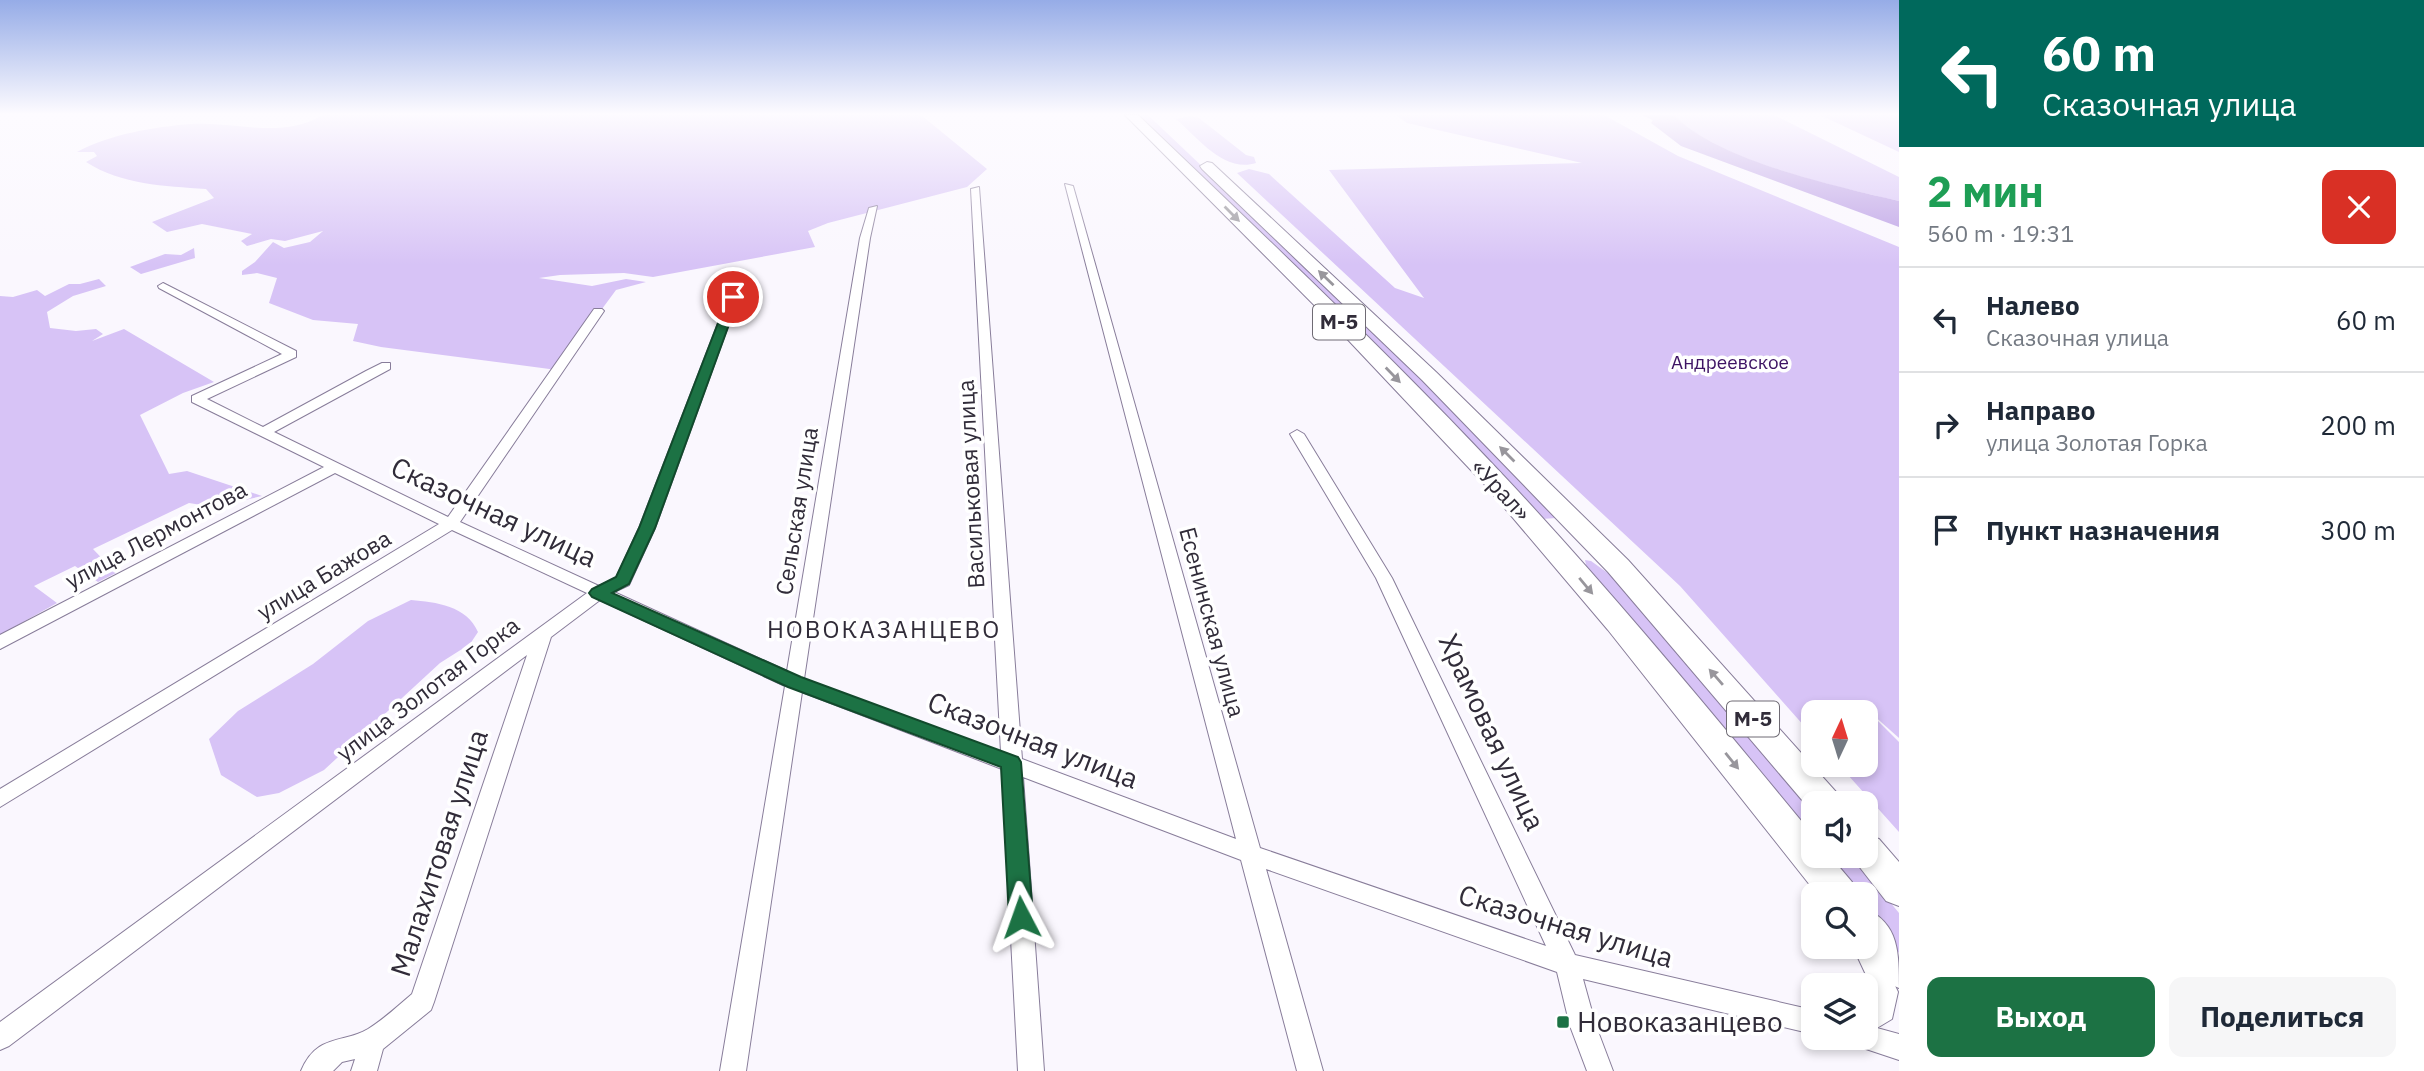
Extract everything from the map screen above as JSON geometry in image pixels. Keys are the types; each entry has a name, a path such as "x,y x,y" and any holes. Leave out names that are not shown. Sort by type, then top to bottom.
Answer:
{"main road":[{"name":"«Урал»","path":"1181,165 1387,369 1542,534 1704,725 1828,882"},
{"name":"«Урал»","path":"1206,165 1429,376 1609,557 1815,791"},
{"path":"1542,534 1545,524 1560,524 1569,528 1654,618 1680,636"},
{"path":"1878,865 1899,890"}],"street":[{"name":"Есенинская улица","path":"1068,186 1248,853 1310,1071"},
{"name":"Васильковая улица","path":"976,188 1031,1071"},
{"name":"Сельская улица","path":"733,1071 865,238 874,208"},
{"name":"улица Золотая Горка","path":"0,1037 598,593 623,580 647,528 742,274"},
{"name":"Сказочная улица","path":"163,286 292,354 197,399 332,468 794,682 1248,853 1567,964 1801,1019"},
{"name":"улица Бажова","path":"0,799 451,524 598,311"},
{"path":"262,432 310,409 331,392 386,366"},
{"name":"Храмовая улица","path":"1297,434 1384,578 1567,964 1580,1016 1600,1071"},
{"name":"улица Лермонтова","path":"0,643 332,468"},
{"name":"Малахитовая улица","path":"373,1041 422,1002 543,634"},
{"path":"1878,955 1899,993"},
{"path":"1877,959 1885,992 1883,1010 1878,1013"},
{"path":"314,1071 335,1051 373,1041"},
{"path":"364,1071 373,1041"},
{"path":"1878,1041 1899,1047"}],"green space":[{"path":"91,165 982,165 987,169 967,187 828,223 808,231 815,247 653,277 624,273 539,278 592,286 626,279 646,282 616,290 557,370 353,341 358,324 313,320 269,303 277,278 257,273 242,275 242,271 255,262 273,242 284,248 310,242 323,231 285,241 271,239 247,246 241,241 252,234 202,224 167,232 152,222 214,198 206,189 129,180"},
{"path":"1187,165 1201,165 1305,264 1554,509 1556,518 1542,519 1347,320"},
{"name":"Андреевское","path":"1510,165 1700,165 1899,247 1899,738 1878,719 1878,700 1801,700 1801,722 1680,586 1237,173 1249,169 1269,174 1395,288 1424,298 1329,170"},
{"path":"1765,165 1875,165 1899,177 1899,201 1812,180"},
{"path":"194,248 195,258 141,274 130,267 165,254 181,255"},
{"path":"99,279 106,286 73,296 47,312 50,328 76,331 96,329 103,334 92,341 124,329 214,382 183,393 140,415 169,474 187,471 262,496 214,507 189,503 93,549 116,573 98,582 75,566 34,586 57,603 0,635 0,296 13,297 37,290 45,296 69,284"},
{"path":"1585,560 1591,561 1612,576 1801,795 1801,829 1587,569"},
{"path":"411,600 440,604 459,611 473,623 478,632 470,644 440,663 324,770 279,793 257,797 221,775 209,739 238,711 313,664 368,621"},
{"name":"Андреевское","path":"1878,721 1899,742 1899,832 1878,809 1878,791 1862,791 1850,777 1878,777"},
{"path":"1832,868 1862,868 1873,882 1843,882"},
{"path":"1878,888 1899,913 1899,953 1878,926"}],"shaded area":[{"path":"1732,165 1766,165 1899,201 1899,227"}],"place":[{"name":"Новоказанцево","path":"1563,1022"}],"district":[{"name":"НОВОКАЗАНЦЕВО","path":"884,630"}],"route":[{"path":"733,297 647,528 623,580 598,593 794,682 1011,762 1021,917"}]}
